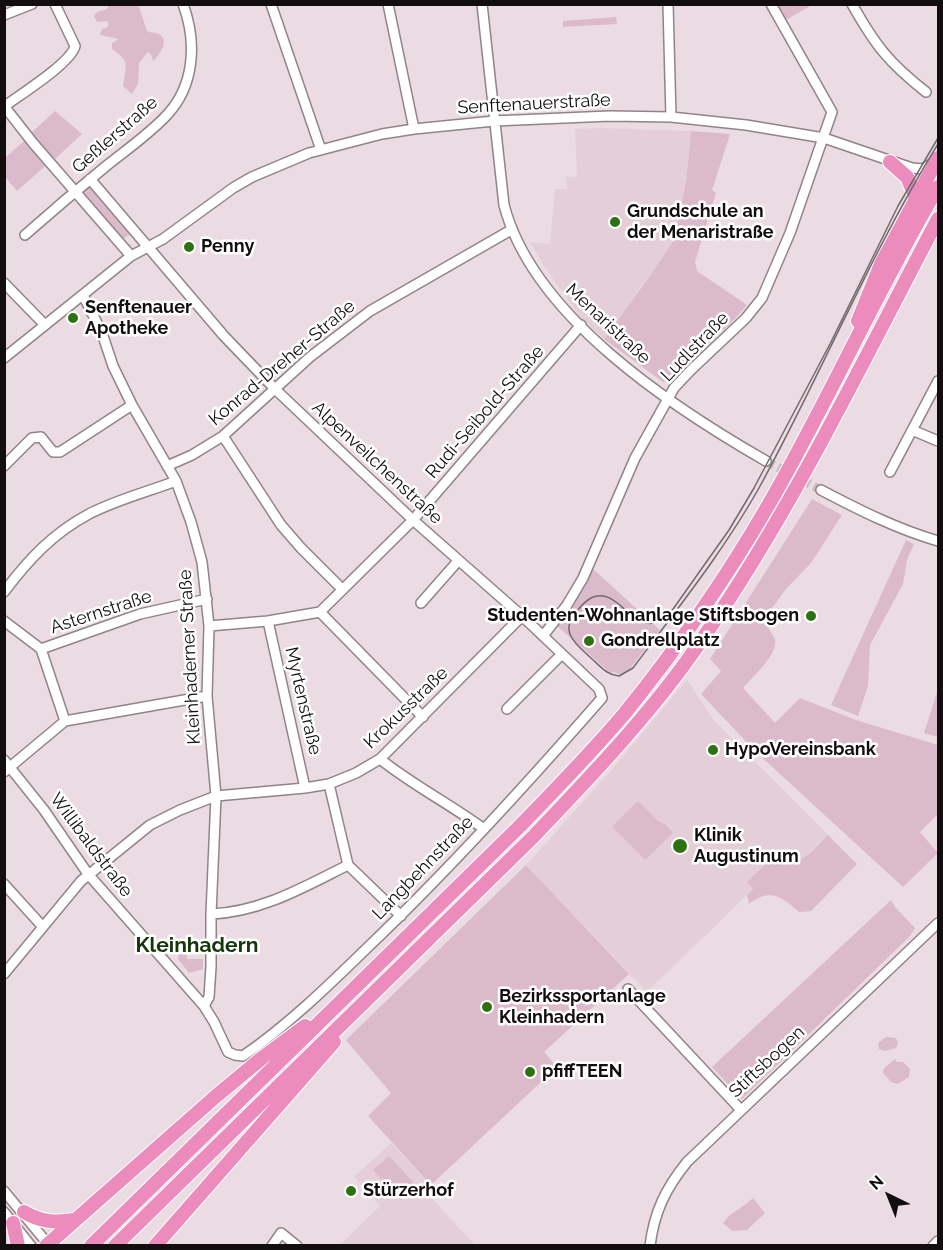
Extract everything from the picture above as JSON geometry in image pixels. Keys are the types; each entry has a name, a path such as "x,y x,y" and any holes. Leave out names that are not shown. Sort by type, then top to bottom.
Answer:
{"highway":[{"path":"833,384 881,264 939,157"},
{"path":"890,162 907,177 916,198"},
{"path":"91,1245 528,818 631,705 673,651 770,503 939,187"},
{"path":"115,1245 533,837 640,720 688,660 759,553 796,490 939,219"},
{"path":"927,240 939,228"},
{"path":"155,1245 284,1101 385,980"},
{"path":"47,1244 262,1058 346,996"},
{"path":"24,1212 46,1222 74,1220"},
{"path":"9,1217 18,1245"}],"street":[{"path":"4,15 32,4"},
{"path":"55,4 75,46 73,53 46,77 4,106 131,256"},
{"name":"Geßlerstraße","path":"25,235 167,115 178,99 187,81 192,62 192,39 189,20 183,4"},
{"path":"271,4 321,150"},
{"path":"388,4 414,129"},
{"name":"Menaristraße","path":"482,4 504,205 511,230 541,280 561,306 630,370 726,438 766,461"},
{"path":"668,4 671,117"},
{"name":"Ludlstraße","path":"543,636 567,605 583,578 635,458 674,388 746,318 762,298 790,233 832,112 771,4"},
{"path":"852,4 884,54 926,92"},
{"name":"Senftenauerstraße","path":"83,295 131,256 149,248 212,202 252,177 321,150 352,141 414,129 494,121 610,116 671,117 746,125 824,138 890,162 919,169 930,166 939,157"},
{"name":"Alpenveilchenstraße","path":"90,179 224,336 275,389 413,520 522,616 597,687"},
{"name":"Konrad-Dreher-Straße","path":"167,466 192,455 223,436 310,357 370,311 511,230"},
{"path":"4,283 44,324"},
{"path":"4,358 83,295"},
{"name":"Kleinhaderner Straße","path":"83,295 102,333 113,366 132,405 176,481 202,562 209,626 207,696 216,796 209,997 204,1006"},
{"name":"Rudi-Seibold-Straße","path":"320,612 413,520 581,325"},
{"path":"890,472 939,381"},
{"path":"4,466 32,438 41,437 53,452 60,452 132,405"},
{"path":"912,430 939,441"},
{"path":"223,436 281,525 342,589"},
{"path":"4,592 33,555 90,513 176,481"},
{"path":"821,490 905,530 939,541"},
{"path":"421,603 458,561"},
{"name":"Asternstraße","path":"41,649 140,614 207,599"},
{"path":"209,626 268,621 320,612 423,717"},
{"name":"Krokusstraße","path":"6,968 88,874 150,825 216,796 329,784 356,773 380,759 522,616"},
{"path":"4,621 41,649 65,721"},
{"name":"Myrtenstraße","path":"268,621 305,788"},
{"path":"507,709 562,654"},
{"name":"Langbehnstraße","path":"243,1056 329,985 401,916 484,829 602,698 601,691 597,687"},
{"path":"7,766 65,721 207,696"},
{"path":"380,759 427,793 464,814 484,829"},
{"name":"Willibaldstraße","path":"7,766 44,810 88,874 204,1006 228,1052 243,1056"},
{"path":"329,784 348,865 401,916"},
{"path":"211,915 233,914 264,905 348,865"},
{"path":"4,884 43,927"},
{"name":"Stiftsbogen","path":"650,1245 652,1224 658,1205 674,1180 699,1149 939,923"},
{"path":"628,988 741,1110"},
{"path":"4,1191 24,1212 47,1244"},
{"path":"9,1217 31,1245"},
{"path":"272,1245 281,1233 297,1245"},
{"path":"933,1245 939,1241"}],"shaded area":[{"path":"106,5 139,7 147,31 161,35 164,42 161,51 153,61 148,52 139,63 138,84 132,94 123,86 125,61 112,49 112,43 119,39 100,35 102,29 108,27 108,21 97,22 94,16 97,12 107,9"},
{"path":"777,5 812,5 786,20"},
{"path":"616,17 617,24 563,27 563,21"},
{"path":"55,111 82,134 54,160 31,133"},
{"name":"Grundschule an der Menaristraße","path":"575,129 691,131 686,182 674,240 604,339 582,319 543,265 530,242 550,244 555,189 567,189 566,177 577,177"},
{"path":"691,131 730,134 712,190 716,193 695,262 697,271 747,305 669,382 663,382 604,339 674,240 686,182"},
{"path":"24,141 45,166 17,191 5,177 5,158"},
{"path":"91,184 132,232 125,238 122,238 83,194 83,190"},
{"path":"812,499 842,515 811,563 786,589 765,618 775,640 775,646 769,659 743,688 775,723 800,698 856,720 938,745 938,814 920,832 938,853 903,887 757,753 701,694 721,671 710,659"},
{"path":"906,540 914,544 907,560 903,584 870,645 868,686 858,716 831,705"},
{"path":"593,569 660,630 629,670 620,674 608,671 556,625"},
{"name":"Klinik Augustinum","path":"687,680 715,722 828,835 804,858 793,863 779,861 647,992 526,865 607,775"},
{"path":"938,689 938,737 924,733"},
{"path":"638,801 673,833 645,860 612,827"},
{"path":"828,835 857,864 811,911 799,912 781,898 769,895 749,904 747,895 753,889 747,882 772,858 790,862 797,861 810,853"},
{"name":"Bezirkssportanlage Kleinhadern","path":"526,865 629,974 544,1052 557,1067 431,1185 368,1116 391,1093 346,1040"},
{"path":"891,900 915,928 910,936 742,1099 712,1067"},
{"path":"179,952 187,955 187,959 203,959 203,969 189,973 178,959"},
{"path":"886,1037 896,1038 898,1043 896,1048 885,1051 879,1049 878,1043"},
{"path":"895,1059 897,1062 903,1062 910,1069 909,1077 898,1084 891,1082 883,1073 884,1068"},
{"path":"391,1143 431,1185 425,1191 475,1245 339,1246 380,1206 354,1177"},
{"path":"389,1156 416,1185 400,1200 373,1170"},
{"path":"753,1198 765,1213 747,1230 732,1231 723,1223"}],"tunnel":[{"path":"766,461 821,490"}],"tram line":[{"path":"938,138 898,206 830,344 754,488 729,530 671,612 658,621 648,623 638,620 612,599 602,596 591,598 572,618 569,625 571,637 601,668 619,676 633,668 699,580 745,512 782,445 890,228 938,144"}],"place":[{"name":"Grundschule an der Menaristraße","path":"615,222"},
{"name":"Penny","path":"189,247"},
{"name":"Senftenauer Apotheke","path":"73,318"},
{"name":"Studenten-Wohnanlage Stiftsbogen","path":"811,616"},
{"name":"Gondrellplatz","path":"589,641"},
{"name":"HypoVereinsbank","path":"713,750"},
{"name":"Klinik Augustinum","path":"680,846"},
{"name":"Bezirkssportanlage Kleinhadern","path":"487,1007"},
{"name":"pfiffTEEN","path":"530,1072"},
{"name":"Stürzerhof","path":"351,1191"}],"district":[{"name":"Kleinhadern","path":"197,946"}]}
